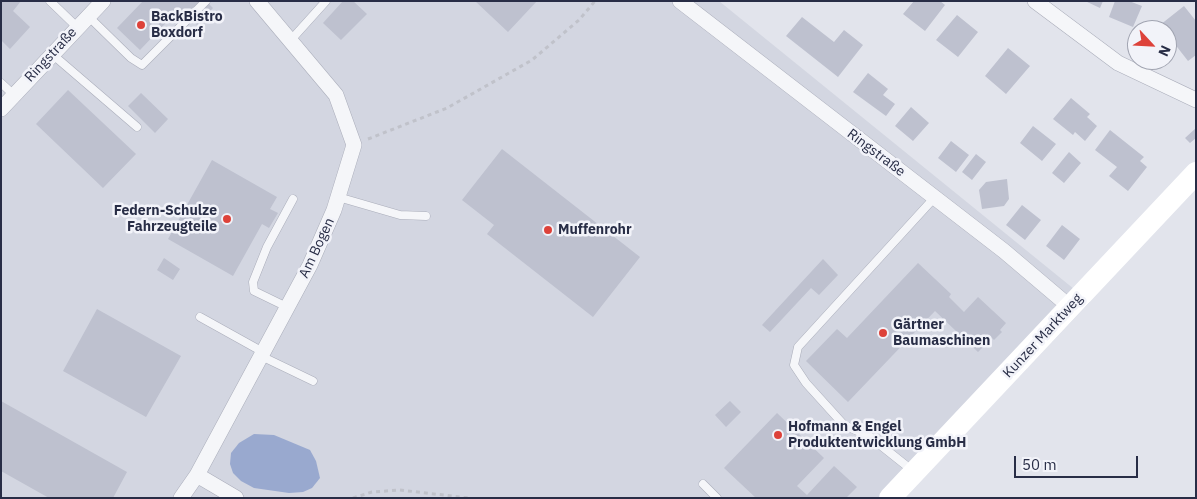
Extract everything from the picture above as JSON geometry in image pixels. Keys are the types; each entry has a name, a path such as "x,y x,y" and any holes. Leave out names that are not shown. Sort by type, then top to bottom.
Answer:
{"street":[{"name":"Ringstraße","path":"1,109 102,1"},
{"path":"257,1 336,95 354,145"},
{"name":"Ringstraße","path":"680,1 1004,251 1070,307"},
{"path":"1035,1 1118,64 1196,100"},
{"name":"Am Bogen","path":"181,498 197,475 310,265 338,197 354,145"},
{"name":"Kunzer Marktweg","path":"890,498 1196,173"},
{"path":"197,475 236,498"}],"lane":[{"path":"50,1 77,27"},
{"path":"88,16 131,58 142,65 206,1"},
{"path":"290,41 326,1"},
{"path":"52,54 137,127"},
{"path":"1,83 14,95"},
{"path":"338,197 400,215 426,216"},
{"path":"914,472 869,436 844,425 806,384 794,365 798,346 935,197"},
{"path":"287,307 254,292 253,282 267,247 294,199"},
{"path":"200,317 312,381"},
{"path":"703,484 717,498"}],"path":[{"path":"354,145 447,108 532,60 579,20 595,1"},
{"path":"353,498 386,490 469,498"}],"shaded area":[{"path":"1,1 719,1 1090,302 904,498 1,498"}],"water":[{"path":"254,434 274,435 310,450 316,461 320,478 312,488 303,492 289,493 254,488 241,481 233,473 230,464 231,453 239,443"}],"building":[{"path":"1,1 21,1 13,11 30,27 10,49 1,40"},
{"path":"143,1 206,1 213,8 197,25 180,8 140,50 117,28"},
{"path":"343,1 353,1 367,14 341,40 323,23"},
{"path":"475,1 537,1 508,32"},
{"path":"914,1 940,1 945,5 925,31 903,14"},
{"path":"1085,1 1103,1 1100,8"},
{"path":"1115,1 1129,1 1142,6 1136,20 1127,20 1127,24 1109,17"},
{"path":"1184,6 1196,21 1196,55 1188,61 1177,47 1177,20 1166,20"},
{"path":"957,15 978,32 958,57 936,40"},
{"path":"802,17 834,42 844,30 863,45 838,77 786,36"},
{"path":"1008,48 1030,66 1006,94 985,76"},
{"path":"868,73 888,89 883,95 895,104 886,116 853,92"},
{"path":"68,90 136,154 103,188 36,124"},
{"path":"141,93 168,119 155,133 128,106"},
{"path":"1071,98 1090,114 1087,117 1097,126 1085,141 1075,132 1073,135 1053,119"},
{"path":"911,107 929,123 913,141 895,126"},
{"path":"1033,126 1056,144 1042,161 1020,143"},
{"path":"1196,128 1196,138 1190,143 1185,138"},
{"path":"1110,130 1144,157 1140,161 1147,167 1128,191 1109,176 1117,167 1095,150"},
{"path":"951,141 969,155 956,172 938,158"},
{"name":"Muffenrohr","path":"502,149 640,257 593,317 487,234 494,225 462,200"},
{"path":"1069,152 1081,163 1064,183 1052,173"},
{"path":"976,154 986,162 972,180 962,172"},
{"name":"Federn-Schulze Fahrzeugteile","path":"212,160 277,197 270,209 278,213 269,228 262,224 233,276 168,239"},
{"path":"1007,179 1009,199 1004,206 982,209 979,190 986,182"},
{"path":"1022,205 1041,220 1025,240 1006,225"},
{"path":"1062,225 1080,239 1064,260 1046,246"},
{"path":"164,258 180,269 173,280 157,270"},
{"path":"823,259 838,275 819,295 811,288 770,332 762,325"},
{"name":"Gärtner Baumaschinen","path":"918,263 951,294 949,297 964,312 978,297 1006,323 1000,330 1002,332 994,340 992,338 978,352 935,311 848,402 806,361 837,329 847,338"},
{"path":"97,309 181,356 146,417 63,371"},
{"path":"1,401 127,472 113,498 49,498 1,471"},
{"path":"730,401 741,412 726,427 715,415"},
{"name":"Hofmann & Engel Produktentwicklung GmbH","path":"777,413 824,458 797,486 807,495 834,466 857,487 846,498 756,498 724,468"}],"place":[{"name":"BackBistro Boxdorf","path":"141,25"},
{"name":"Federn-Schulze Fahrzeugteile","path":"227,219"},
{"name":"Muffenrohr","path":"548,230"},
{"name":"Gärtner Baumaschinen","path":"883,333"},
{"name":"Hofmann & Engel Produktentwicklung GmbH","path":"778,435"}]}
